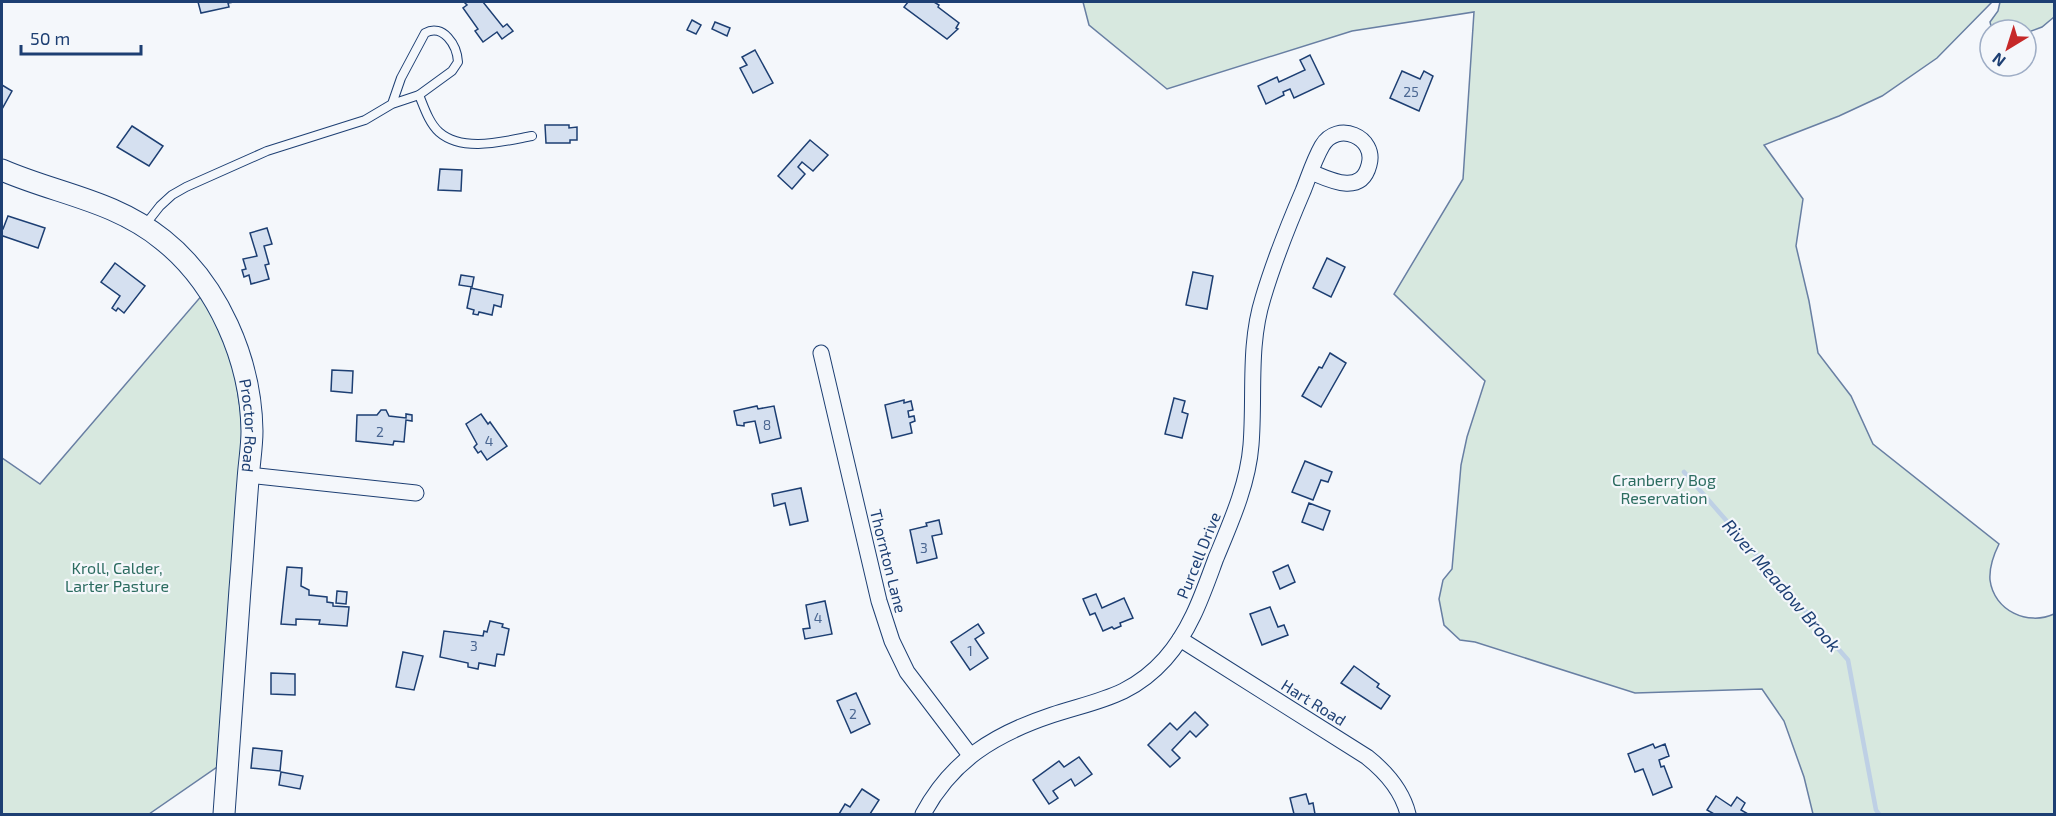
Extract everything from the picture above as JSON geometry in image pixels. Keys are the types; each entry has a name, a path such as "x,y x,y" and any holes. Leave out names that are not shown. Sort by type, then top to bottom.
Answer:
{"main road":[{"name":"Proctor Road","path":"2,170 95,201 144,226 163,240 190,266 212,296 230,328 241,363 252,430 224,814"}],"street":[{"name":"Purcell Drive","path":"923,814 948,777 970,755 1033,722 1108,699 1129,688 1156,668 1180,639 1203,592 1244,482 1251,444 1252,350 1256,325 1268,280 1311,172"},
{"name":"Thornton Lane","path":"821,354 879,602 892,641 916,686 970,755"},
{"path":"248,475 416,493"},
{"name":"Hart Road","path":"1180,639 1367,756 1383,770 1398,789 1408,814"}],"lane":[{"path":"144,226 160,206 172,195 186,187 267,151 365,120 392,104 418,95 452,71 458,62 454,46 448,36 441,31 431,30 425,33 400,78 392,104"},
{"path":"418,95 429,119 438,131 457,142 487,142 532,136"}],"green space":[{"name":"Cranberry Bog Reservation","path":"1083,2 1992,2 1937,58 1882,96 1839,116 1764,145 1803,199 1796,246 1818,353 1851,396 1873,444 1999,544 1992,562 1990,580 1993,591 2005,608 2023,617 2034,618 2054,614 2054,814 1813,814 1804,777 1784,721 1762,689 1635,693 1475,642 1460,640 1444,625 1439,599 1443,580 1452,569 1461,465 1467,437 1485,381 1394,294 1463,179 1474,12 1352,31 1167,89 1089,25"},
{"path":"2000,2 2054,2 2054,17 2038,28 2038,18 1993,18 1998,11"},
{"name":"Kroll, Calder, Larter Pasture","path":"203,294 220,330 235,374 244,434 217,767 149,814 2,814 2,458 40,484"}],"building":[{"path":"198,2 234,2 228,3 229,7 201,13"},
{"path":"464,2 483,2 503,27 507,24 513,31 502,39 497,32 483,42 475,31 478,29 463,8 467,5"},
{"path":"908,2 934,2 959,23 956,28 958,29 947,39 904,7"},
{"path":"692,20 701,25 696,34 687,30"},
{"path":"715,22 730,28 727,36 712,29"},
{"path":"755,50 773,83 753,93 740,68 747,65 742,57"},
{"path":"1310,55 1324,84 1294,98 1290,89 1283,92 1284,95 1266,104 1258,86 1277,77 1279,82 1305,70 1300,60"},
{"path":"1402,71 1420,79 1424,71 1433,76 1419,111 1390,98"},
{"path":"2,85 12,91 2,109"},
{"path":"545,125 577,127 577,140 570,140 570,143 546,143"},
{"path":"132,126 163,146 149,166 117,147"},
{"path":"810,140 828,155 813,171 802,162 798,167 805,174 792,189 778,176"},
{"path":"440,169 462,170 461,191 438,190"},
{"path":"8,216 45,228 38,248 3,236 2,238 2,229"},
{"path":"267,228 272,244 264,246 269,264 265,265 269,279 251,284 249,275 244,277 242,270 246,269 243,259 257,256 250,233"},
{"path":"1327,258 1345,267 1331,297 1313,288"},
{"path":"115,263 145,286 124,313 118,308 116,311 112,308 120,296 101,282"},
{"path":"1193,272 1213,276 1207,309 1186,305"},
{"path":"461,275 474,277 472,287 459,285"},
{"path":"471,288 503,295 501,307 494,305 492,315 479,312 478,315 473,314 474,310 467,308"},
{"path":"1330,353 1346,363 1321,407 1302,396"},
{"path":"332,370 353,371 352,393 331,391"},
{"path":"1174,398 1185,401 1182,412 1188,414 1182,438 1165,434"},
{"path":"904,400 904,403 911,401 913,410 908,411 909,417 914,416 915,421 910,423 912,433 892,438 885,405"},
{"path":"757,406 758,409 774,406 781,438 760,443 755,421 744,423 744,426 737,425 734,411"},
{"path":"381,410 386,410 389,416 406,418 406,414 412,415 412,421 406,420 404,442 394,441 393,445 356,441 357,415 377,415"},
{"path":"481,414 488,424 490,422 507,446 487,460 481,451 478,453 474,447 477,444 466,424"},
{"path":"1305,461 1332,472 1328,482 1321,480 1313,500 1292,492"},
{"path":"801,488 808,521 790,525 785,503 774,506 772,494"},
{"path":"1309,503 1330,511 1323,530 1302,522"},
{"path":"939,520 942,534 932,536 937,558 917,563 910,530"},
{"path":"1288,565 1295,582 1280,589 1273,572"},
{"path":"287,567 302,568 301,586 309,590 309,595 327,597 327,602 333,603 333,606 349,607 347,626 319,624 320,620 296,619 296,625 281,624"},
{"path":"337,591 347,592 346,604 336,603"},
{"path":"1096,594 1102,608 1124,598 1133,618 1120,623 1121,626 1103,631 1095,613 1090,615 1083,599"},
{"path":"825,601 832,634 805,639 803,629 810,628 806,605"},
{"path":"1270,607 1278,627 1284,625 1288,635 1262,645 1250,614"},
{"path":"490,621 503,624 502,627 509,629 504,655 497,654 495,666 479,663 478,669 468,667 468,663 440,657 444,631 483,636 484,631 487,632"},
{"path":"978,624 984,633 975,639 988,658 970,670 951,642"},
{"path":"403,652 423,656 414,690 396,687"},
{"path":"1354,666 1379,684 1377,687 1390,696 1381,709 1341,683"},
{"path":"271,673 295,674 295,695 271,694"},
{"path":"856,693 870,724 851,733 837,701"},
{"path":"1195,712 1208,725 1196,737 1190,731 1172,750 1180,758 1170,767 1148,745 1170,723 1177,730"},
{"path":"1653,744 1655,748 1665,744 1669,756 1659,760 1661,767 1664,766 1672,787 1653,795 1643,769 1635,772 1628,754"},
{"path":"253,748 282,751 280,771 251,768"},
{"path":"1079,757 1092,774 1075,786 1071,779 1053,791 1058,798 1049,804 1033,780 1059,761 1064,767"},
{"path":"281,772 303,776 300,789 279,785"},
{"path":"862,789 879,800 870,814 839,814 845,804 850,807"},
{"path":"1306,794 1309,804 1313,803 1315,814 1294,814 1290,798"},
{"path":"1716,796 1731,806 1737,797 1745,803 1741,810 1748,814 1714,814 1707,810"}],"waterway":[{"name":"River Meadow Brook","path":"1684,472 1848,660 1876,810 1879,814"}]}
